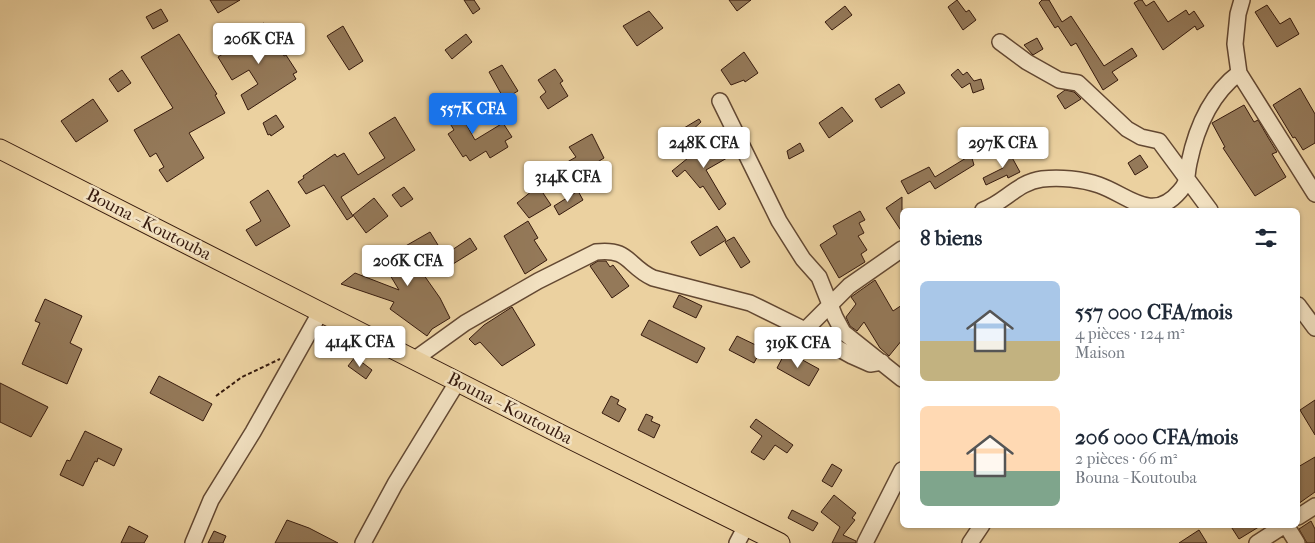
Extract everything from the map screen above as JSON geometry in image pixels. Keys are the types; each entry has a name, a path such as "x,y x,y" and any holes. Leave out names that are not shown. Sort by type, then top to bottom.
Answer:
{"main road":[{"name":"Bouna - Koutouba","path":"0,149 780,543"}],"street":[{"path":"1242,0 1238,14 1235,44 1240,73 1315,194"},
{"path":"1000,42 1027,62 1059,80 1078,84 1127,129 1140,137 1159,141 1209,208"},
{"path":"988,208 1021,185 1042,179 1082,180 1100,185 1147,207 1159,206 1169,201 1188,179 1188,165 1206,113 1222,89 1240,73"},
{"path":"720,101 779,221 803,259 819,277 843,332 900,377"},
{"path":"805,330 849,286 900,250"},
{"path":"415,359 466,323 538,281 596,252 606,251 624,255 641,273 653,278 750,303 852,356 870,364 882,362"},
{"path":"1300,308 1315,328"},
{"path":"193,543 211,500 253,432 296,352 321,311"},
{"path":"363,543 395,484 458,381"},
{"path":"865,543 900,474"},
{"path":"1300,516 1315,506"},
{"path":"737,543 746,526"},
{"path":"970,543 980,528"},
{"path":"1257,543 1281,528"},
{"path":"1288,528 1297,543"}],"path":[{"path":"216,396 242,377 296,352"}],"building":[{"path":"210,0 240,0 218,13"},
{"path":"464,0 474,0 480,9 473,14"},
{"path":"729,0 751,0 737,11"},
{"path":"957,0 966,12 969,10 976,20 963,30 948,7"},
{"path":"1042,0 1049,0 1062,22 1071,16 1104,66 1132,48 1137,56 1112,72 1118,80 1103,90 1076,43 1071,46 1058,26 1055,28 1039,3"},
{"path":"1142,0 1146,6 1154,1 1168,22 1186,10 1189,15 1194,11 1204,26 1197,30 1195,26 1163,50 1134,3"},
{"path":"1267,5 1280,24 1290,18 1299,34 1277,47 1255,12"},
{"path":"845,6 852,15 832,30 825,22"},
{"path":"161,9 168,21 153,29 146,17"},
{"path":"649,11 663,28 637,46 623,26"},
{"path":"264,23 284,56 286,55 297,72 293,74 296,79 248,110 241,95 258,84 249,70 232,80 218,57 240,43 237,37"},
{"path":"343,26 363,61 349,70 327,36"},
{"path":"179,34 217,94 215,95 225,113 189,133 204,158 167,182 159,170 164,167 156,153 150,157 134,130 173,108 141,57"},
{"path":"466,34 472,42 452,59 445,50"},
{"path":"1037,38 1043,49 1033,55 1024,45"},
{"path":"744,52 758,73 745,82 744,80 731,85 721,70"},
{"path":"502,65 518,91 504,99 489,72"},
{"path":"555,69 563,81 560,83 568,96 548,109 540,97 546,92 538,80"},
{"path":"958,69 963,75 967,72 974,81 981,79 984,89 973,93 970,83 962,88 951,75"},
{"path":"122,70 131,83 118,92 109,79"},
{"path":"899,84 905,93 881,108 875,99"},
{"path":"1300,88 1315,114 1315,143 1303,150 1295,137 1293,138 1273,105"},
{"path":"1065,90 1074,92 1081,99 1065,109 1057,96"},
{"path":"450,96 475,140 503,123 512,137 505,141 508,147 490,158 486,151 470,161 466,155 463,157 448,134 454,130 438,104"},
{"path":"93,99 108,121 76,142 61,121"},
{"path":"1244,105 1254,122 1258,120 1277,152 1272,154 1286,177 1255,196 1223,148 1225,147 1212,123"},
{"path":"842,107 853,121 829,138 819,123"},
{"path":"276,115 284,127 271,136 270,134 268,135 263,123"},
{"path":"395,117 415,150 341,197 353,216 347,220 324,185 306,194 298,182 304,178 303,176 335,154 337,157 344,153 358,175 385,158 369,133"},
{"path":"699,119 701,122 690,132 692,136 681,144 674,134"},
{"path":"592,134 604,158 570,179 562,165 576,157 569,147"},
{"path":"722,142 734,154 706,170 726,204 719,210 703,186 700,188 685,170 677,177 672,171 688,158 681,147 688,143 697,155"},
{"path":"800,143 804,151 789,159 787,151"},
{"path":"1009,152 1020,172 1008,178 1007,175 986,185 983,178 1003,168 997,158"},
{"path":"971,155 974,165 935,189 930,181 908,194 901,181 929,167 935,177"},
{"path":"1140,155 1148,167 1135,175 1128,163"},
{"path":"404,187 413,199 401,207 392,195"},
{"path":"539,187 551,205 529,218 517,203"},
{"path":"268,190 290,226 256,246 246,230 261,221 250,202"},
{"path":"578,191 583,200 559,215 554,206"},
{"path":"902,197 900,229 886,208"},
{"path":"374,198 388,216 366,233 353,215"},
{"path":"860,211 865,220 859,223 864,233 858,236 867,250 861,254 865,262 839,278 820,245 837,234 833,226"},
{"path":"528,221 538,238 534,240 547,260 525,274 504,236"},
{"path":"717,226 726,240 700,256 691,242"},
{"path":"430,232 438,245 414,261 440,298 450,318 432,329 427,336 390,309 394,302 341,284 355,273 399,290 381,260"},
{"path":"734,237 750,262 741,268 725,242"},
{"path":"470,238 477,249 453,264 446,254"},
{"path":"598,261 606,261 610,267 613,265 629,286 612,298 590,266"},
{"path":"875,280 893,311 900,306 900,342 889,356 880,348 864,322 857,331 850,326 846,317 856,304 851,297"},
{"path":"679,295 702,306 696,318 673,307"},
{"path":"45,299 82,316 70,343 82,349 67,384 22,364 40,323 35,321"},
{"path":"512,307 535,345 502,366 480,342 475,345 469,339 484,325"},
{"path":"649,320 705,348 697,363 641,335"},
{"path":"737,336 762,348 754,363 729,350"},
{"path":"786,351 819,369 809,386 777,368"},
{"path":"355,357 372,370 366,379 348,366"},
{"path":"159,376 212,404 203,421 150,393"},
{"path":"0,383 48,407 31,437 0,422"},
{"path":"611,396 619,400 617,404 626,409 619,422 602,413"},
{"path":"1315,400 1315,435 1300,410"},
{"path":"646,414 653,417 651,421 660,425 654,438 638,430"},
{"path":"756,419 793,445 787,453 775,445 764,460 751,452 762,436 750,427"},
{"path":"85,431 122,449 114,466 98,458 83,486 60,475 67,460 70,461"},
{"path":"1315,457 1315,492 1300,503 1300,466"},
{"path":"832,464 842,470 832,487 822,481"},
{"path":"834,495 856,513 852,518 855,520 843,535 856,541 856,543 832,543 840,527 821,512"},
{"path":"792,510 818,523 813,531 788,518"},
{"path":"287,520 309,528 338,543 275,543"},
{"path":"1311,521 1315,529 1315,543 1307,543 1299,529"},
{"path":"129,526 148,536 144,543 121,543"},
{"path":"1232,528 1257,528 1239,539"},
{"path":"1199,530 1207,543 1179,543"},
{"path":"214,531 226,536 223,543 208,543"}]}
